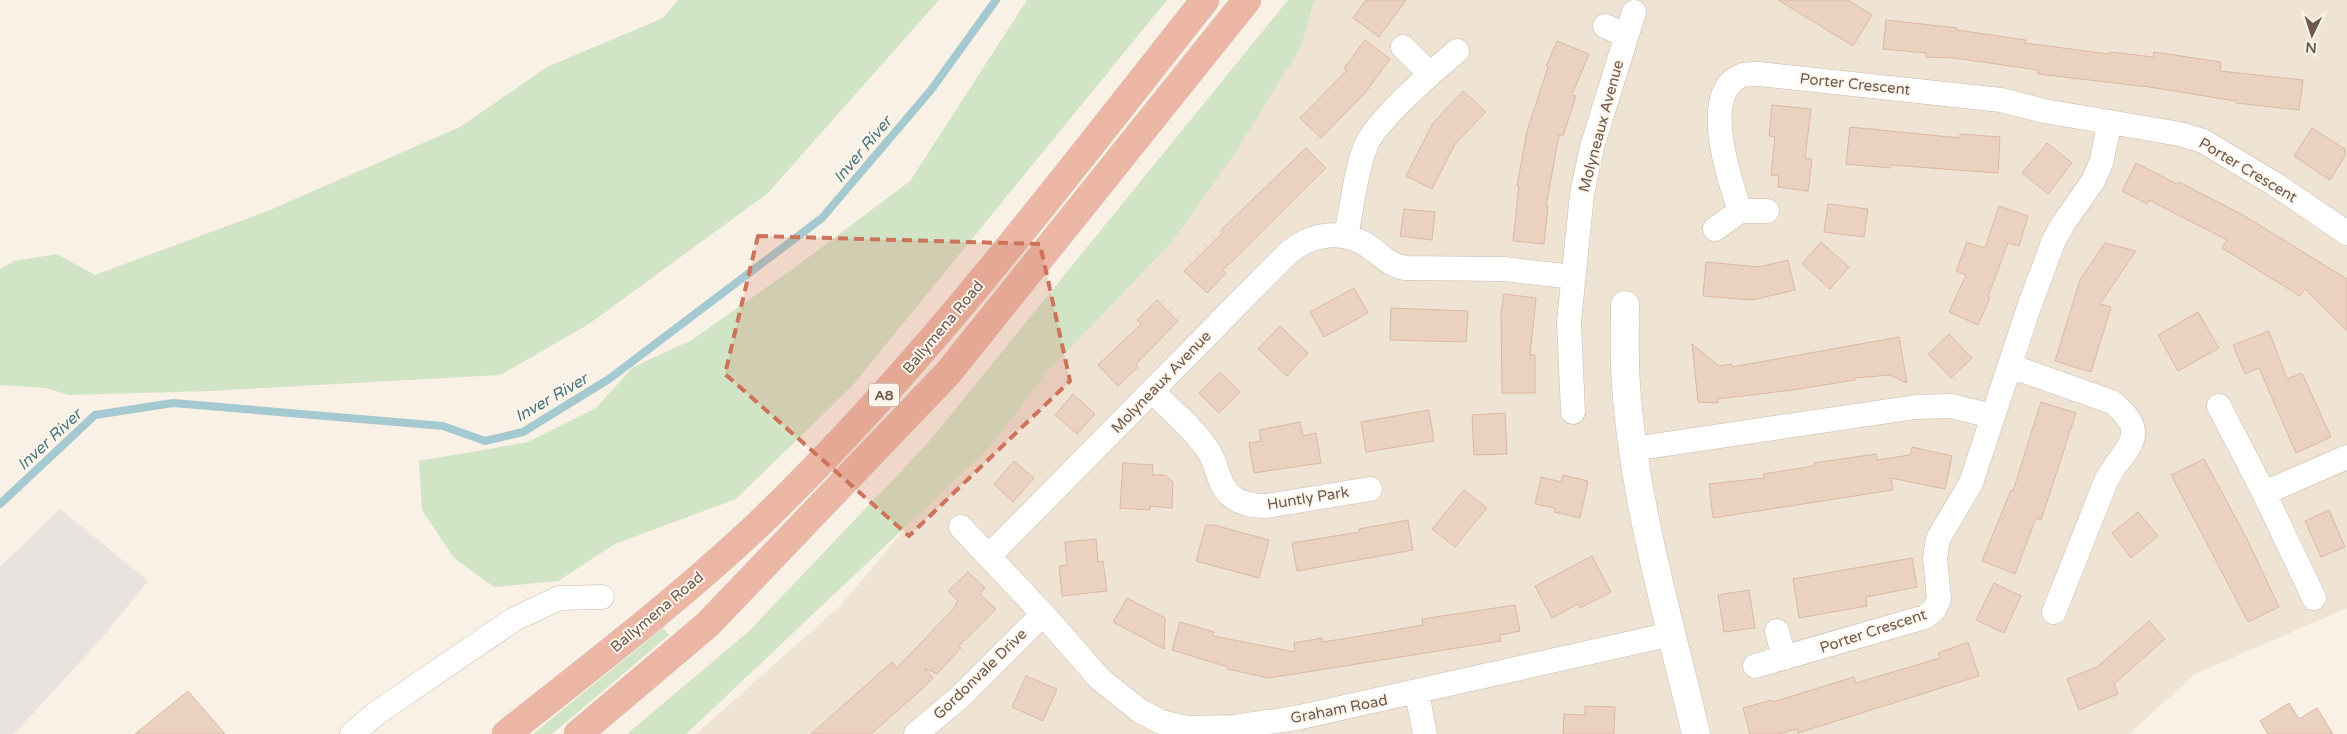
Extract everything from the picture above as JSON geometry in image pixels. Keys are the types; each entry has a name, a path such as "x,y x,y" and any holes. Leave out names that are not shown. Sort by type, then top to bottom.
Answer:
{"highway":[{"name":"Ballymena Road","path":"506,734 666,607 761,522 861,421 994,267 1205,0"},
{"name":"A8","path":"578,734 707,625 948,373 1247,0"}],"street":[{"name":"Molyneaux Avenue","path":"1573,412 1569,334 1573,277 1587,170 1615,30 1634,12"},
{"path":"1403,47 1430,74"},
{"path":"1346,236 1362,158 1369,140 1430,74 1457,51"},
{"name":"Porter Crescent","path":"1740,211 1720,141 1722,101 1730,85 1743,75 1759,74 2002,100 2044,111 2180,134 2203,141 2276,184 2347,233"},
{"name":"Porter Crescent","path":"1755,666 1925,617 1934,610 1940,599 1935,558 1938,539 1971,483 2029,307 2054,240 2093,181 2101,164 2110,122"},
{"path":"1715,229 1740,211 1767,212"},
{"name":"Molyneaux Avenue","path":"989,556 1296,246 1316,237 1346,236 1364,243 1399,267 1504,269 1573,277"},
{"path":"1625,305 1626,383 1633,449 1649,535 1696,734"},
{"path":"2010,366 2112,402 2125,413 2132,424 2133,439 2126,454 2112,469 2106,482 2054,612"},
{"name":"Huntly Park","path":"1152,391 1205,446 1213,458 1226,490 1239,502 1266,506 1370,488"},
{"path":"1633,449 1916,407 1951,406 1992,416"},
{"path":"2219,406 2264,493 2314,598"},
{"path":"2264,493 2347,458"},
{"name":"Graham Road","path":"961,527 1043,614 1100,679 1126,702 1161,722 1177,727 1210,731 1296,718 1416,693 1672,634"},
{"path":"352,734 378,712 513,620 559,598 602,597"},
{"name":"Gordonvale Drive","path":"916,734 966,690 1043,614"},
{"path":"1777,630 1784,658"},
{"path":"1416,693 1425,734"}],"highlighted area":[{"path":"758,236 1040,244 1070,381 909,536 725,374"}],"shaded area":[{"path":"1294,0 2347,0 2347,608 2195,674 2129,734 696,734 840,606 1217,158"},
{"path":"60,509 148,581 101,639 14,734 0,734 0,567"}],"green space":[{"path":"678,0 939,0 768,193 589,324 500,375 209,391 69,395 46,388 0,385 0,269 14,261 57,254 95,275 270,210 460,127 547,67 663,18"},
{"path":"1027,0 1167,0 852,386 736,499 615,544 558,581 494,587 454,558 422,510 419,461 528,442 596,408 633,367 690,341 790,271 910,181"},
{"path":"1288,0 1314,0 1301,47 1235,153 1172,242 1047,372 989,448 686,734 627,734 748,632 927,444"},
{"path":"663,628 669,635 552,734 533,734"}],"building":[{"path":"1366,0 1406,0 1379,37 1353,18"},
{"path":"1778,0 1848,0 1872,15 1853,46"},
{"path":"1886,20 1957,28 1957,30 2026,40 2025,43 2109,54 2110,52 2153,57 2154,52 2221,62 2220,71 2303,80 2299,110 2236,103 2236,101 2149,87 2038,74 2038,70 1954,58 1926,57 1926,53 1883,49"},
{"path":"1365,40 1390,59 1365,93 1321,138 1300,118 1347,70 1344,68"},
{"path":"1557,41 1589,54 1572,95 1576,96 1563,136 1559,135 1546,206 1548,206 1544,244 1513,241 1519,186 1517,186 1527,131 1548,67 1546,66"},
{"path":"1463,91 1486,112 1455,144 1432,189 1406,176 1433,123"},
{"path":"1772,105 1811,109 1805,158 1812,159 1808,191 1778,187 1779,176 1771,175 1775,137 1769,136"},
{"path":"1850,127 1960,138 1960,134 2000,137 1998,173 1890,165 1890,168 1846,164"},
{"path":"2312,128 2345,149 2345,156 2330,180 2294,156"},
{"path":"2047,143 2072,163 2048,194 2022,173"},
{"path":"1306,148 1326,168 1223,270 1226,273 1207,293 1184,271 1223,232 1221,230"},
{"path":"2136,163 2177,184 2179,182 2243,215 2347,279 2347,331 2305,289 2300,296 2222,248 2227,240 2149,200 2147,204 2122,191"},
{"path":"1828,204 1868,209 1864,237 1824,232"},
{"path":"1999,206 2028,216 2019,246 2008,243 1988,297 1990,298 1978,325 1949,312 1966,275 1956,271 1967,242 1985,248"},
{"path":"1404,209 1435,212 1432,240 1400,236"},
{"path":"1821,242 1849,267 1830,289 1802,264"},
{"path":"2105,243 2136,251 2100,304 2111,307 2091,372 2055,361 2080,280"},
{"path":"1788,260 1795,290 1752,300 1703,296 1706,262 1759,267"},
{"path":"1354,288 1368,313 1324,337 1310,312"},
{"path":"1504,294 1536,298 1530,355 1535,355 1535,393 1502,393 1501,313"},
{"path":"1157,300 1178,321 1136,364 1138,367 1118,386 1098,365 1141,324 1137,320"},
{"path":"1391,308 1468,311 1466,342 1390,340"},
{"path":"2198,312 2219,348 2178,371 2158,335"},
{"path":"1280,326 1308,353 1287,376 1258,349"},
{"path":"2269,331 2287,379 2302,373 2331,437 2296,453 2259,368 2245,374 2233,345"},
{"path":"1949,334 1972,358 1951,378 1928,354"},
{"path":"1899,337 1907,383 1890,375 1855,378 1855,380 1792,390 1718,399 1718,403 1698,402 1692,344 1719,366 1732,364 1732,367"},
{"path":"1220,372 1240,392 1219,413 1199,393"},
{"path":"1073,394 1095,414 1077,434 1055,415"},
{"path":"2041,402 2076,413 2041,520 2036,518 2015,574 1982,561 2011,490 2013,491"},
{"path":"1429,410 1434,441 1366,452 1361,422"},
{"path":"1505,413 1507,454 1474,455 1472,415"},
{"path":"1300,422 1303,436 1316,433 1321,463 1254,473 1249,443 1261,441 1259,430"},
{"path":"1912,447 1952,456 1945,489 1891,478 1893,490 1713,518 1709,484 1764,478 1763,474 1814,466 1814,463 1876,454 1877,460 1910,455"},
{"path":"2204,459 2248,541 2279,607 2248,622 2171,475"},
{"path":"1014,461 1034,478 1013,502 994,484"},
{"path":"1123,463 1153,465 1152,475 1165,475 1173,482 1172,508 1150,506 1150,510 1120,508"},
{"path":"1563,475 1588,481 1580,518 1554,512 1555,508 1535,504 1541,477 1561,482"},
{"path":"1464,490 1487,508 1455,547 1432,529"},
{"path":"2329,510 2345,547 2321,557 2305,521"},
{"path":"2138,512 2158,536 2131,558 2112,533"},
{"path":"1408,520 1413,550 1297,571 1292,543 1359,532 1359,529"},
{"path":"1206,525 1214,525 1269,540 1259,578 1196,561"},
{"path":"1096,539 1098,562 1103,561 1107,591 1062,596 1059,566 1067,565 1065,542"},
{"path":"1592,556 1611,592 1580,608 1578,604 1552,618 1535,586"},
{"path":"1912,558 1917,587 1866,597 1867,606 1799,618 1793,579"},
{"path":"968,572 985,588 980,594 996,609 959,646 961,648 937,674 924,668 933,678 871,734 811,734 892,662 897,668 954,608 958,601 948,591"},
{"path":"1994,583 2021,596 2004,633 1976,620"},
{"path":"1749,590 1755,628 1724,632 1718,595"},
{"path":"1127,598 1165,618 1164,649 1113,622"},
{"path":"1515,605 1520,631 1500,635 1501,641 1269,678 1227,669 1228,667 1172,650 1180,622 1214,632 1213,636 1295,652 1294,643 1322,638 1323,642 1366,635 1423,625 1422,619"},
{"path":"2149,621 2165,639 2114,684 2118,694 2079,710 2067,679 2097,667"},
{"path":"1968,642 1979,676 1798,733 1797,729 1779,734 1750,734 1743,708 1772,700 1773,702 1854,677 1856,683 1940,658 1938,653"},
{"path":"1026,676 1057,689 1043,721 1012,707"},
{"path":"188,691 225,734 135,734"},
{"path":"2289,703 2299,719 2317,708 2333,734 2268,734 2260,721"},
{"path":"1585,706 1615,707 1614,734 1563,734 1564,714 1585,715"}],"waterway":[{"name":"Inver River","path":"0,504 95,415 173,403 443,426 485,441 523,432 609,379 822,218 931,90 996,0"}]}
